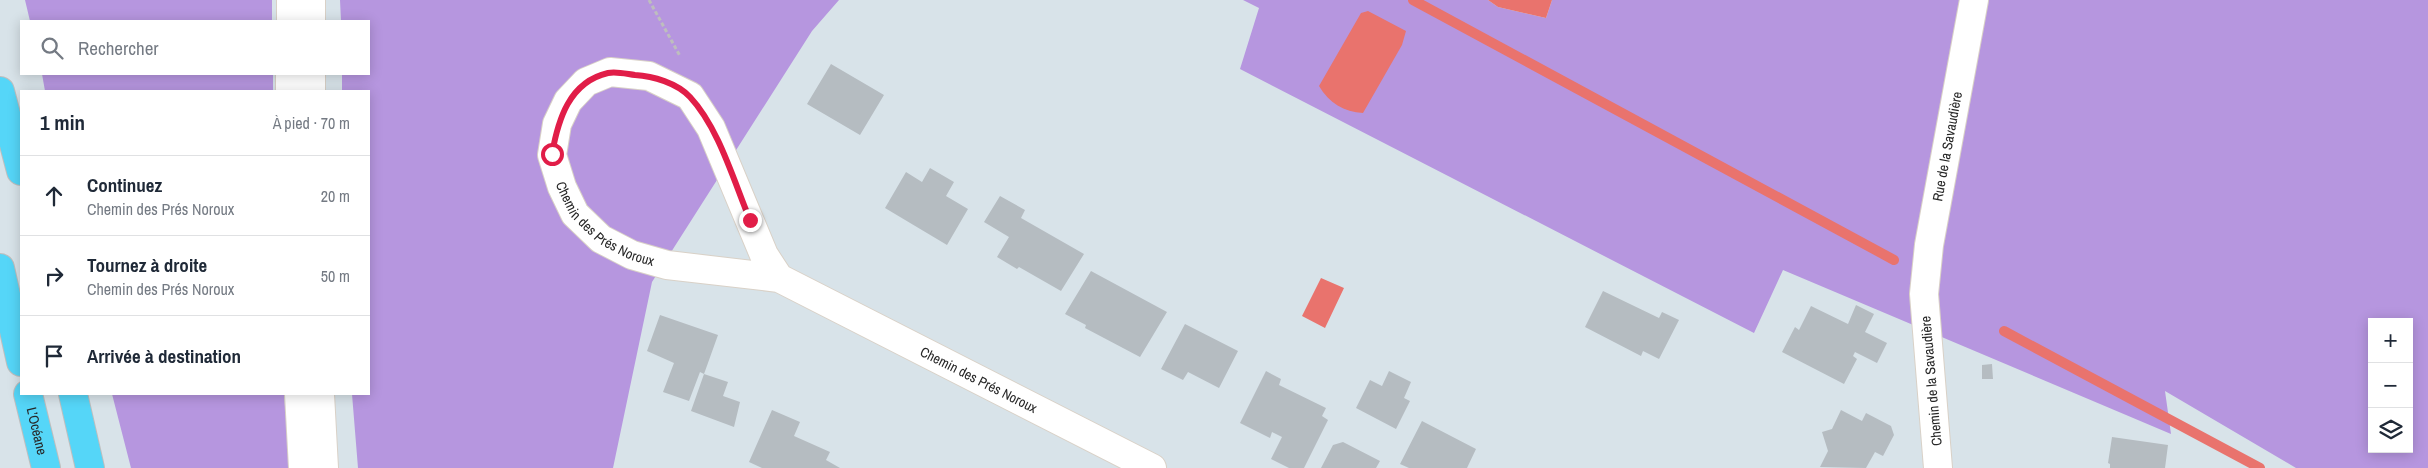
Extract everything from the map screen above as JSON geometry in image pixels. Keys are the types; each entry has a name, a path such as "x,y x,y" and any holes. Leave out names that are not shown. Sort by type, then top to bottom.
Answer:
{"highway":[{"path":"0,91 20,167"},
{"path":"0,268 20,358"},
{"name":"L’Océane","path":"28,395 46,468"},
{"path":"73,395 90,468"}],"street":[{"path":"291,0 291,20"},
{"path":"311,0 311,20"},
{"name":"Rue de la Savaudière","path":"1924,294 1929,245 1974,0"},
{"name":"Chemin des Prés Noroux","path":"779,278 764,255 711,128 690,96 649,76 610,72 586,82 568,101 557,124 552,154 562,188 575,214 601,239 632,255 666,265 779,278 1152,468"},
{"path":"290,75 290,90"},
{"path":"311,75 311,90"},
{"name":"Chemin de la Savaudière","path":"1924,294 1938,468"},
{"path":"299,395 303,468"},
{"path":"320,395 324,468"}],"shaded area":[{"path":"25,0 272,0 272,20 30,20"},
{"path":"340,0 839,0 812,31 652,282 613,468 358,468 352,395 370,395 370,90 342,90 342,75 370,75 370,20 341,20"},
{"path":"1243,0 1488,0 1498,7 1546,18 1552,0 2428,0 2428,468 2296,468 2165,391 2171,434 1783,270 1754,333 1240,69 1259,8"},
{"path":"1488,0 1552,0 1546,18 1498,7"},
{"path":"1368,11 1406,31 1402,45 1363,113 1350,111 1332,102 1319,86 1361,13"},
{"path":"42,75 273,75 273,90 45,90"},
{"path":"1321,278 1344,288 1325,328 1302,316"},
{"path":"112,395 284,395 290,468 131,468"}],"building":[{"path":"831,64 884,95 860,135 807,104"},
{"path":"930,168 954,182 946,196 968,209 947,245 885,208 906,172 922,182"},
{"path":"1000,196 1025,210 1021,218 1084,254 1061,291 997,257 1009,237 984,222"},
{"path":"1091,271 1167,312 1140,357 1085,328 1086,325 1065,314"},
{"path":"1603,291 1659,318 1662,312 1679,320 1659,359 1643,351 1641,356 1585,327"},
{"path":"1856,305 1874,314 1865,332 1887,343 1877,363 1855,352 1853,356 1857,359 1844,384 1782,352 1795,327 1799,330 1811,306 1848,324"},
{"path":"660,315 718,335 704,374 700,372 689,401 663,392 674,363 647,351"},
{"path":"1185,324 1238,351 1219,388 1188,372 1183,380 1161,369"},
{"path":"1992,364 1993,379 1982,379 1982,365"},
{"path":"1266,371 1281,379 1279,385 1326,408 1322,416 1328,420 1304,468 1289,468 1271,459 1282,437 1272,432 1270,438 1240,423"},
{"path":"1389,371 1411,382 1404,398 1410,401 1396,429 1356,408 1370,380 1382,386"},
{"path":"704,374 728,382 723,396 740,402 734,427 691,411"},
{"path":"772,410 800,422 794,436 830,452 826,460 840,468 762,468 749,462"},
{"path":"1841,410 1862,421 1866,413 1891,426 1894,435 1883,456 1875,452 1866,468 1820,467 1828,451 1822,432 1832,429"},
{"path":"1422,421 1476,449 1467,468 1409,468 1400,464"},
{"path":"2112,437 2168,445 2165,468 2110,468 2108,463"},
{"path":"1343,442 1380,461 1376,468 1321,468 1333,445"}],"waterway":[{"path":"1413,0 1894,260"},
{"path":"2004,331 2260,468"}],"route":[{"path":"552,154 557,124 568,101 586,82 610,72 649,76 664,81 690,96 711,128 750,220"}]}
